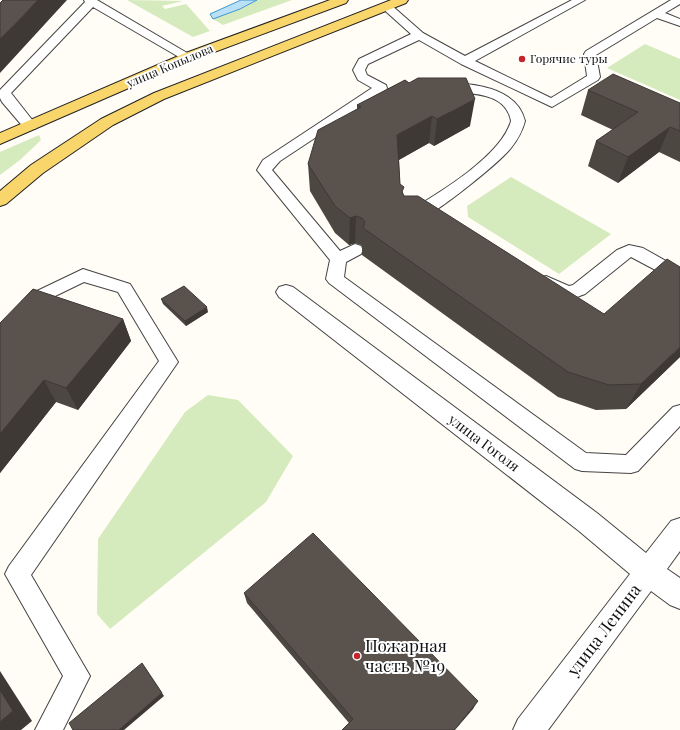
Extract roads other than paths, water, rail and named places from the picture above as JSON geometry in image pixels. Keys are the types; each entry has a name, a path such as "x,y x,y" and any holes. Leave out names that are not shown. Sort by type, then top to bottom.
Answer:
{"main road":[{"name":"улица Копылова","path":"0,139 188,57 325,2 342,0"},
{"name":"улица Копылова","path":"0,200 37,169 107,122 158,96 402,0"}],"street":[{"name":"улица Гоголя","path":"286,292 588,522 648,572 680,595"},
{"name":"улица Ленина","path":"529,730 680,530"}],"lane":[{"path":"30,126 9,102 4,92 90,0 188,57"},
{"path":"465,61 580,0"},
{"path":"386,6 419,35 465,61 552,103 594,77 590,54 679,0"},
{"path":"656,14 680,23"},
{"path":"397,88 381,88 362,77 359,70 363,62 419,35"},
{"path":"409,218 436,209 496,157 508,144 518,122 515,111 506,102 484,91 466,87 427,87"},
{"path":"381,88 275,158 268,163 264,170 338,259 335,279 582,462 631,464 680,413"},
{"path":"338,259 355,250"},
{"path":"532,272 557,289 567,293 579,290 623,254 637,252 680,277"},
{"path":"0,342 43,295 83,275 124,288 169,362 17,574 77,676 49,730"}],"water":[{"path":"241,0 257,0 240,9 213,19 210,14"}],"place":[{"name":"Горячие туры","path":"522,59"},
{"name":"Пожарная часть №19","path":"357,656"}]}
